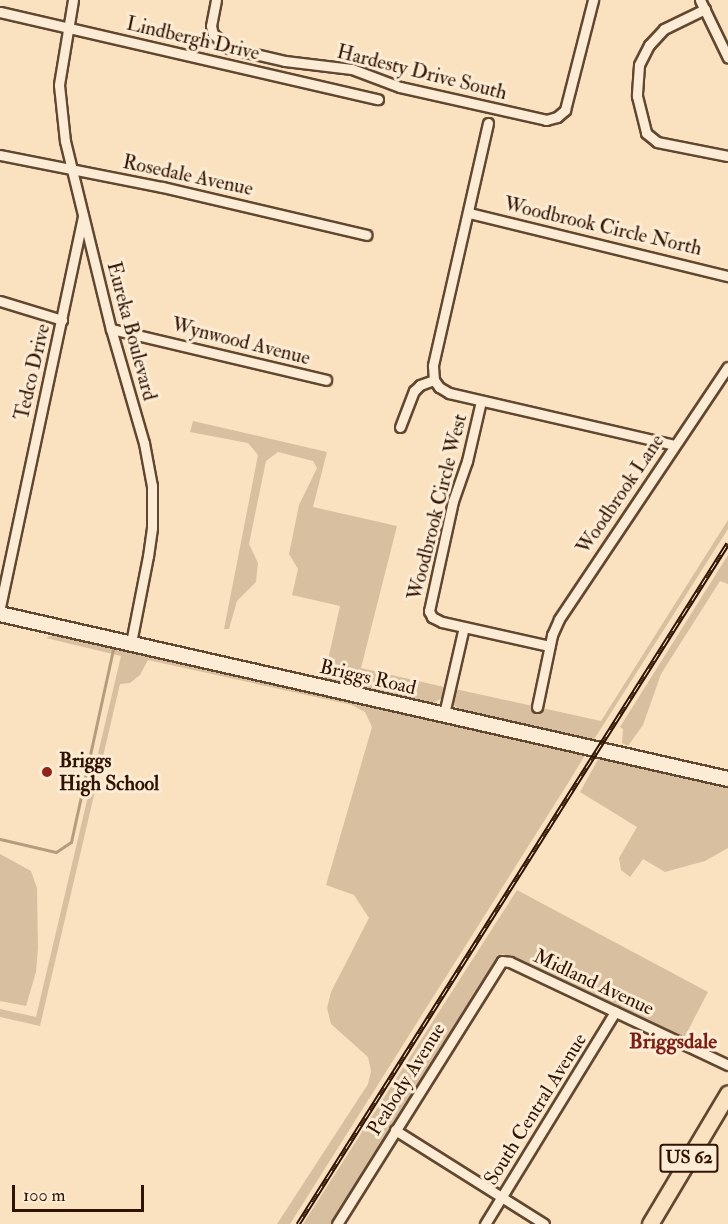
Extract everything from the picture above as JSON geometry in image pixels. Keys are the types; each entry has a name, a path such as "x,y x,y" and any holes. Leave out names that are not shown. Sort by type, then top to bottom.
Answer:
{"main road":[{"name":"US 62","path":"650,1224 728,1093"}],"street":[{"name":"Eureka Boulevard","path":"73,0 58,84 72,170 111,329 144,443 152,486 152,528 131,644"},
{"name":"Hardesty Drive South","path":"216,0 211,26 213,34 229,48 285,61 352,69 400,87 546,120 557,117 565,110 593,0"},
{"path":"728,58 702,4 664,29 649,45 639,65 637,96 646,133 657,142 728,156"},
{"name":"Lindbergh Drive","path":"0,12 378,99"},
{"path":"400,428 414,391 420,385 434,380 433,366 488,123"},
{"name":"Rosedale Avenue","path":"0,155 201,195 366,235"},
{"name":"Woodbrook Circle North","path":"469,213 728,276"},
{"name":"Tedco Drive","path":"0,608 83,215"},
{"path":"0,301 62,320"},
{"name":"Wynwood Avenue","path":"111,329 326,380"},
{"name":"Woodbrook Lane","path":"537,707 549,646 558,619 728,367"},
{"name":"Woodbrook Circle West","path":"434,380 444,391 481,401 467,461 453,501 428,608 435,620 464,627"},
{"path":"481,401 674,445"},
{"name":"Briggs Road","path":"0,614 728,779"},
{"path":"444,714 464,627 549,646"},
{"name":"Peabody Avenue","path":"337,1224 499,964 506,960 510,962"},
{"name":"Midland Avenue","path":"510,962 728,1065"},
{"name":"South Central Avenue","path":"485,1224 615,1012"},
{"path":"395,1130 544,1224"}],"shaded area":[{"path":"193,421 327,452 313,507 397,526 361,668 444,687 442,698 430,705 323,682 340,606 292,595 298,569 289,554 299,505 317,468 313,461 278,452 266,461 249,544 258,563 256,582 237,601 229,629 224,629 258,455 248,443 190,432"},
{"path":"728,520 728,529 593,741 460,711 451,702 455,689 601,721"},
{"path":"728,555 728,584 720,581 661,674 643,725 628,746 622,743 623,729 620,727"},
{"path":"60,631 585,751 585,755 570,780 290,1224 277,1224 368,1084 371,1071 368,1057 331,1024 327,1008 331,992 369,918 354,895 326,885 372,727 365,712 352,705 148,660 140,675 130,683 120,684 40,1026 0,1017 0,1009 36,1017 121,656 46,638"},
{"path":"601,754 728,786 728,848 705,861 665,872 643,859 630,877 621,870 619,858 637,827 580,792"},
{"path":"0,854 31,871 37,888 36,972 26,1006 0,1001"},
{"path":"517,890 708,992 684,1038 503,954 499,956 332,1224 303,1224"}],"waterway":[{"path":"0,839 56,852 71,842 113,649"}],"railway":[{"path":"298,1224 728,543"}],"place":[{"name":"Briggs High School","path":"47,772"}],"district":[{"name":"Briggsdale","path":"673,1042"}]}
